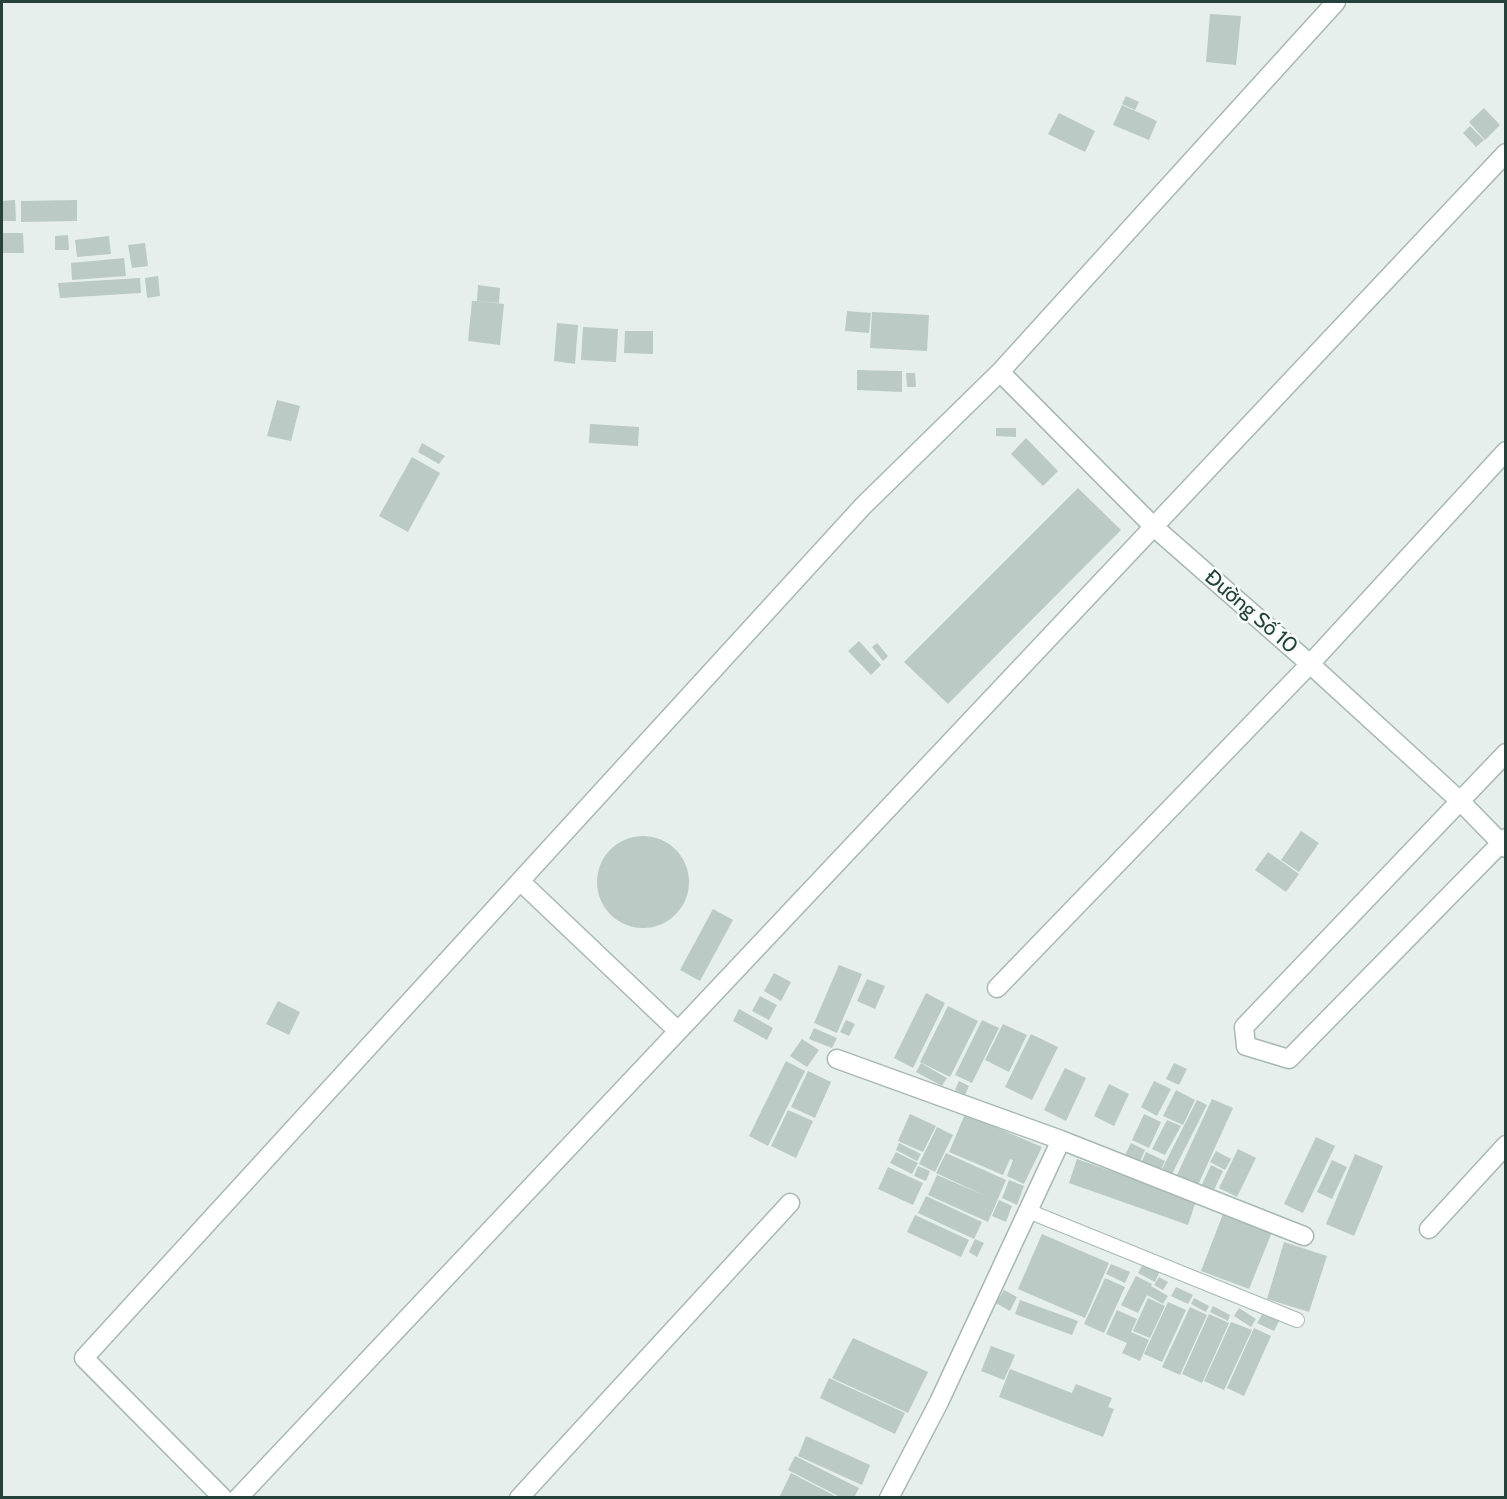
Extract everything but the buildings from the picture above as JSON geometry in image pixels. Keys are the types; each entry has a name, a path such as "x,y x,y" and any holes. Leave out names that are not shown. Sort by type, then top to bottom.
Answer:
{"street":[{"path":"223,1497 84,1358 863,506 1000,372 1336,2"},
{"path":"238,1497 1506,153"},
{"name":"Đường Số 10","path":"1000,372 1154,527 1310,664 1504,843"},
{"path":"997,988 1310,664 1506,451"},
{"path":"1504,843 1289,1059 1246,1046 1244,1026 1506,753"},
{"path":"520,881 678,1031"},
{"path":"837,1059 1061,1140 1304,1236"},
{"path":"889,1497 939,1402 1061,1140"},
{"path":"1429,1229 1506,1145"},
{"path":"519,1497 790,1203"}],"lane":[{"path":"1028,1211 1297,1320"}]}
